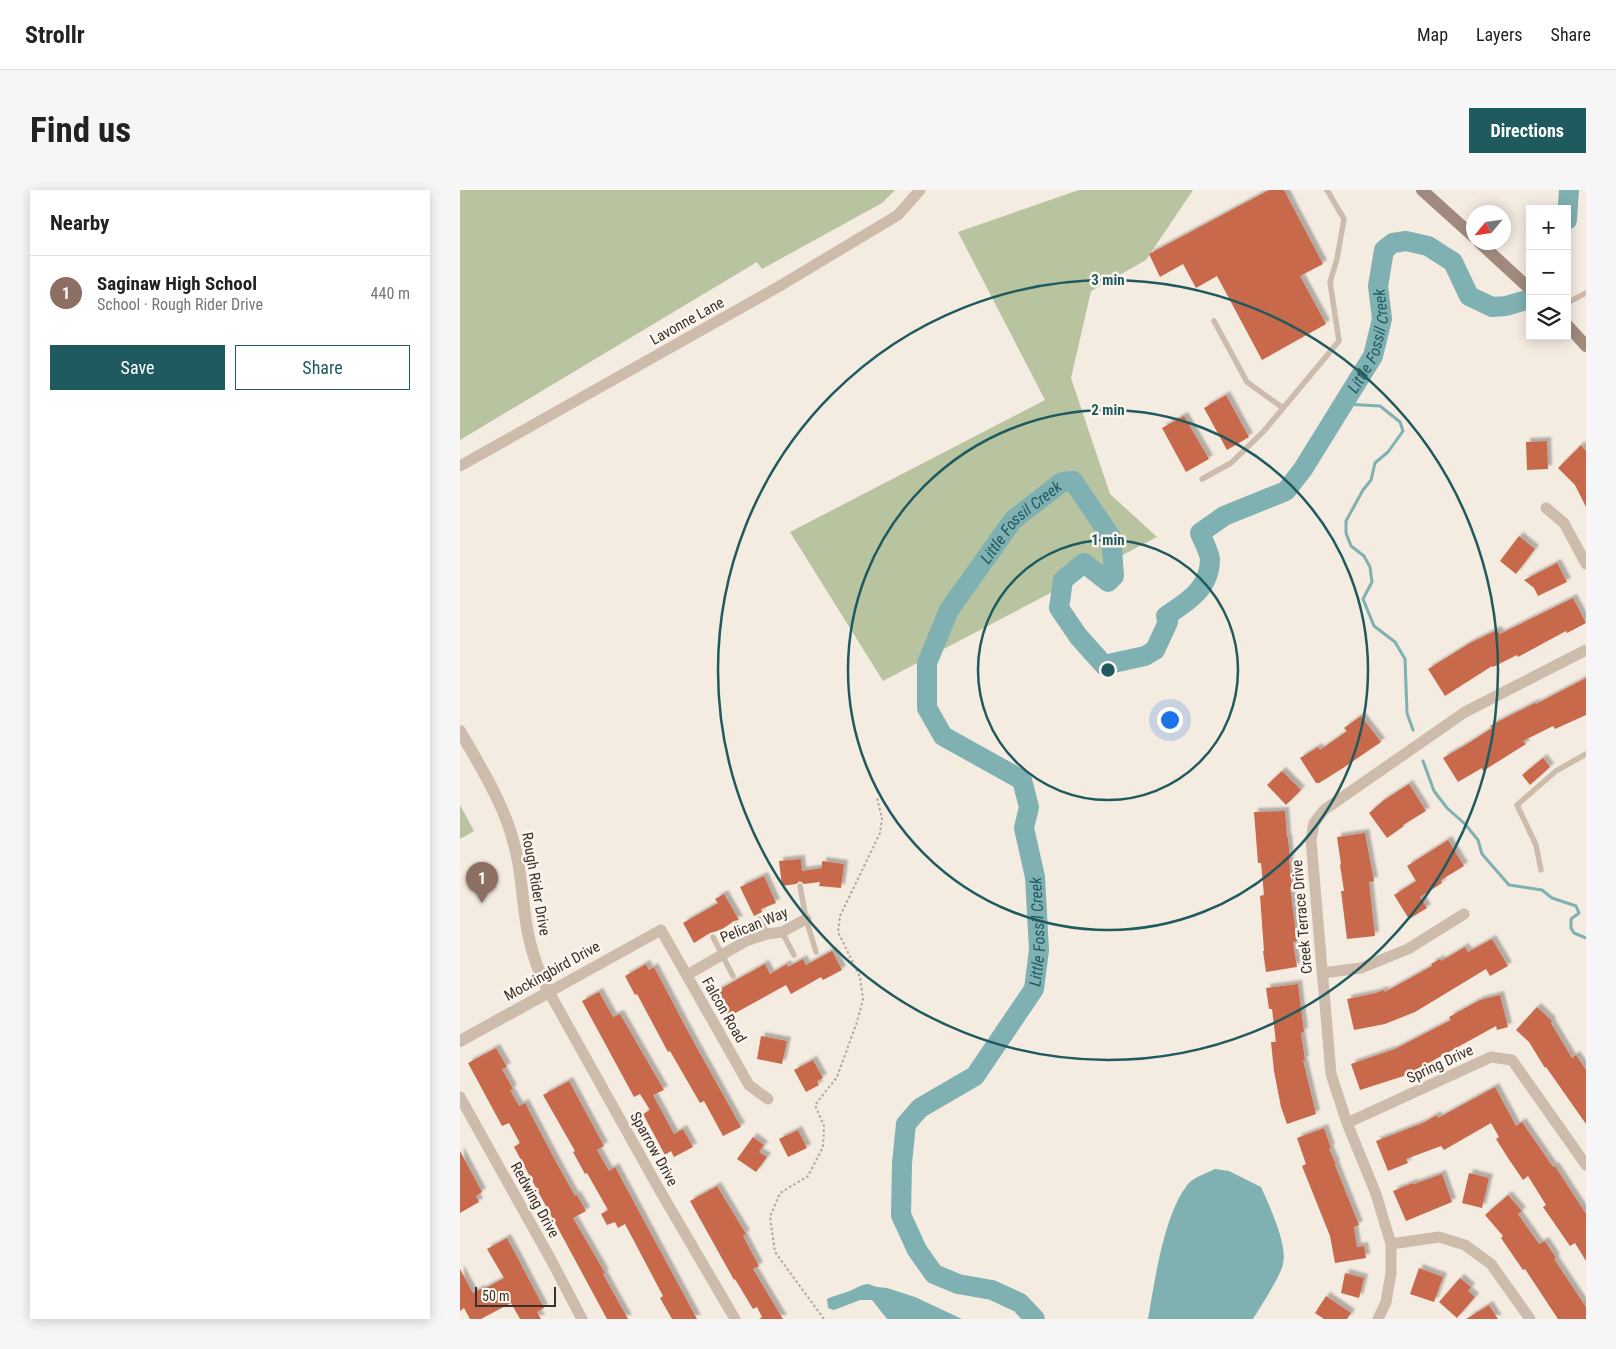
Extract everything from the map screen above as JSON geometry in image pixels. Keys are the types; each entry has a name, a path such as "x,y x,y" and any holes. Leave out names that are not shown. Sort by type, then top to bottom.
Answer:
{"main road":[{"path":"1422,190 1466,230"},
{"path":"1488,250 1526,285"},
{"path":"1571,329 1586,346"}],"street":[{"name":"Lavonne Lane","path":"460,466 778,287 898,215 920,190"},
{"path":"1546,508 1564,523 1586,564"},
{"name":"Creek Terrace Drive","path":"1378,1319 1386,1302 1391,1273 1391,1244 1376,1194 1347,1124 1331,1074 1312,840 1314,823 1324,810 1465,712 1586,650"},
{"name":"Rough Rider Drive","path":"460,731 500,803 512,834 519,865 529,938 537,967 549,992"},
{"path":"1322,973 1361,968 1408,949 1464,914"},
{"name":"Pelican Way","path":"687,975 746,942 767,934 782,932 806,919"},
{"name":"Mockingbird Drive","path":"460,1041 661,930"},
{"name":"Falcon Road","path":"661,930 749,1085 768,1099"},
{"name":"Sparrow Drive","path":"549,992 659,1189 735,1319"},
{"name":"Spring Drive","path":"1347,1124 1490,1057 1512,1060 1586,1165"},
{"name":"Redwing Drive","path":"460,1097 582,1319"},
{"path":"1391,1244 1439,1237 1465,1245 1491,1264 1530,1319"}],"lane":[{"path":"1202,478 1231,463 1264,431 1339,341 1330,282 1337,259 1344,218 1327,190"},
{"path":"1571,301 1586,293"},
{"path":"1214,321 1247,382 1284,408"},
{"path":"1541,870 1536,845 1517,805 1556,771 1586,754"},
{"path":"800,886 806,919 816,952"},
{"path":"760,919 767,934"},
{"path":"736,925 746,942"},
{"path":"782,932 794,955"},
{"path":"713,936 733,976"}],"path":[{"path":"824,1319 775,1252 770,1217 780,1193 808,1176 823,1147 824,1126 815,1105 837,1077 857,1022 863,999 860,976 838,932 840,916 880,833 882,818 877,798"}],"green space":[{"path":"460,190 895,190 882,203 762,269 757,262 460,440"},
{"path":"1079,190 1193,190 1146,260 1091,291 1071,378 1110,494 1157,537 883,681 790,532 1045,400 958,232"},
{"path":"460,805 474,831 460,839"}],"water":[{"path":"1215,1169 1229,1171 1261,1187 1273,1214 1283,1246 1283,1264 1278,1276 1253,1319 1148,1319 1157,1267 1173,1212 1188,1184 1197,1177"},
{"path":"868,1284 915,1297 962,1319 887,1319 872,1300 860,1300 834,1310 828,1308 827,1299"}],"building":[{"path":"1269,190 1284,190 1323,264 1300,276 1326,324 1262,360 1217,276 1196,288 1183,264 1160,277 1149,254"},
{"path":"1226,395 1249,437 1227,450 1204,408"},
{"path":"1184,416 1209,459 1186,472 1162,428"},
{"path":"1547,441 1548,469 1527,470 1526,442"},
{"path":"1581,445 1586,451 1586,507 1575,485 1558,468"},
{"path":"1519,536 1535,549 1516,574 1500,561"},
{"path":"1557,563 1567,582 1538,596 1534,588 1524,580"},
{"path":"1573,598 1586,623 1567,633 1566,631 1518,657 1517,655 1492,666 1445,696 1428,669 1470,643 1497,630 1500,634"},
{"path":"1586,678 1586,715 1555,729 1553,726 1523,741 1526,744 1483,771 1482,768 1458,782 1443,758 1492,728 1490,726"},
{"path":"1361,716 1381,742 1343,768 1316,783 1300,758 1318,747 1320,750 1347,731 1344,728"},
{"path":"1543,758 1550,767 1530,785 1522,775"},
{"path":"1282,771 1301,790 1286,805 1267,785"},
{"path":"1409,784 1426,811 1403,825 1387,838 1369,813 1384,800"},
{"path":"1285,811 1292,887 1290,887 1297,941 1293,942 1297,967 1266,972 1260,896 1264,895 1261,863 1258,863 1254,812"},
{"path":"1365,833 1374,881 1369,882 1375,936 1347,939 1341,891 1344,891 1337,837"},
{"path":"1448,840 1464,866 1441,880 1442,883 1420,897 1427,908 1409,919 1394,895 1416,881 1407,866"},
{"path":"801,859 802,871 822,868 822,861 844,864 841,888 819,886 820,882 804,884 800,881 796,884 782,886 779,861"},
{"path":"764,876 776,903 761,909 762,912 754,916 740,887"},
{"path":"724,894 739,920 734,921 721,930 710,933 694,943 683,923 718,903 715,899"},
{"path":"1492,939 1508,966 1490,976 1486,969 1415,1012 1385,1024 1354,1030 1347,999 1384,990 1385,992 1432,966 1431,964 1440,959 1441,961 1465,947 1468,952"},
{"path":"832,951 842,970 823,980 821,977 791,994 786,985 728,1017 715,992 765,964 770,974 787,964 788,967 803,959 806,965"},
{"path":"646,964 649,970 654,967 741,1127 723,1136 704,1101 700,1103 670,1051 668,1052 637,994 635,995 625,976"},
{"path":"1298,984 1304,1032 1301,1033 1305,1060 1303,1060 1316,1114 1287,1124 1281,1107 1274,1071 1271,1042 1276,1042 1272,1009 1269,1009 1266,988"},
{"path":"599,992 613,1017 620,1014 664,1090 653,1095 674,1134 683,1129 693,1147 674,1157 671,1151 665,1155 643,1114 650,1110 640,1094 634,1097 582,1001"},
{"path":"1500,995 1508,1027 1497,1030 1496,1026 1407,1075 1360,1090 1351,1064 1395,1049 1451,1020 1449,1017 1480,1000"},
{"path":"1537,1007 1552,1021 1551,1023 1572,1058 1576,1055 1586,1070 1586,1124 1545,1068 1529,1042 1516,1030"},
{"path":"761,1036 787,1041 782,1064 757,1059"},
{"path":"496,1048 507,1067 502,1069 513,1089 510,1090 519,1106 525,1103 575,1196 577,1195 586,1211 573,1218 605,1273 603,1274 628,1319 607,1319 514,1147 520,1143 509,1123 502,1126 468,1063"},
{"path":"813,1060 823,1078 817,1081 819,1085 806,1092 794,1070"},
{"path":"569,1081 604,1146 597,1150 609,1171 615,1167 697,1319 672,1319 660,1298 663,1296 625,1224 618,1228 615,1222 607,1225 601,1214 608,1210 587,1173 585,1174 573,1152 575,1151 543,1095"},
{"path":"1495,1087 1516,1126 1522,1122 1553,1167 1555,1166 1586,1214 1586,1261 1575,1243 1570,1246 1543,1207 1546,1205 1528,1176 1523,1180 1496,1139 1499,1137 1491,1123 1444,1150 1441,1146 1406,1159 1408,1163 1388,1171 1376,1141 1423,1123 1437,1115 1438,1118"},
{"path":"1324,1128 1331,1148 1329,1149 1359,1225 1354,1227 1357,1247 1364,1246 1366,1258 1335,1263 1330,1236 1302,1166 1306,1164 1297,1138"},
{"path":"798,1130 807,1148 788,1157 779,1139"},
{"path":"753,1137 764,1145 759,1152 767,1157 756,1172 737,1159"},
{"path":"460,1151 482,1192 476,1196 479,1202 460,1213"},
{"path":"1469,1173 1489,1178 1482,1208 1462,1203"},
{"path":"1442,1174 1452,1202 1406,1221 1393,1191"},
{"path":"717,1186 746,1234 743,1236 759,1266 753,1269 783,1319 759,1319 762,1317 757,1307 753,1309 734,1280 690,1201"},
{"path":"1508,1195 1522,1211 1518,1214 1539,1244 1545,1241 1556,1258 1554,1259 1586,1307 1586,1319 1558,1319 1525,1269 1523,1270 1501,1238 1503,1236 1485,1215"},
{"path":"507,1238 544,1308 537,1312 541,1319 520,1319 511,1303 481,1319 470,1319 464,1308 460,1311 460,1269 473,1293 504,1278 487,1249"},
{"path":"1419,1268 1443,1277 1434,1302 1410,1294"},
{"path":"1345,1273 1364,1278 1359,1298 1341,1293"},
{"path":"1460,1278 1471,1287 1468,1291 1475,1297 1457,1318 1439,1302"},
{"path":"1326,1296 1351,1313 1347,1319 1324,1319 1315,1313"},
{"path":"1489,1305 1498,1319 1466,1319"}],"waterway":[{"name":"Little Fossil Creek","path":"1568,205 1569,190"},
{"name":"Little Fossil Creek","path":"1035,1319 1020,1303 992,1290 958,1284 934,1274 917,1250 901,1215 902,1163 906,1124 920,1108 975,1076 1034,989 1039,950 1035,877 1024,828 1029,807 1022,780 943,736 927,708 927,663 949,610 1013,520 1062,482 1073,481 1111,537 1114,576 1108,582 1084,563 1063,580 1059,608 1078,636 1104,665 1145,656 1155,650 1168,622 1166,616 1189,600 1202,587 1206,579 1210,559 1200,533 1224,516 1286,491 1303,469 1373,356 1382,319 1378,286 1384,250 1393,243 1406,241 1428,246 1453,262 1469,296 1492,307 1506,306 1523,301"},
{"path":"1344,404 1380,406 1400,422 1403,431 1388,452 1375,463 1371,480 1363,490 1346,521 1346,533 1351,546 1364,556 1370,567 1372,582 1363,599 1374,626 1395,642 1405,659 1407,713 1413,730"},
{"path":"1423,761 1434,791 1447,808 1465,824 1478,840 1482,854 1509,885 1542,890 1552,898 1576,906 1579,913 1571,919 1571,928 1574,933 1586,938"}],"place":[{"name":"Saginaw High School","path":"482,903"}]}
